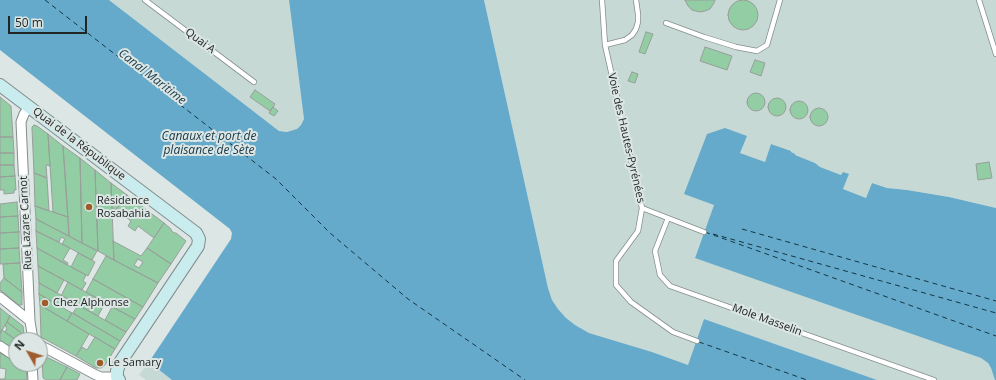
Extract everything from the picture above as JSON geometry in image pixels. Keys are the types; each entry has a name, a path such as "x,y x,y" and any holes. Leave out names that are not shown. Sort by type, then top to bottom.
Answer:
{"main road":[{"name":"Quai de la République","path":"0,84 196,233 199,239 198,246 119,364 117,371 118,379"}],"street":[{"name":"Rue Lazare Carnot","path":"29,106 24,114 22,122 30,321 32,332"},
{"path":"0,297 30,321"},
{"path":"48,349 96,375 118,379"}],"lane":[{"name":"Quai A","path":"145,0 254,82"},
{"name":"Voie des Hautes-Pyrénées","path":"602,0 605,45 642,208 638,231 616,261 616,285 631,302 667,328 673,332 697,341"},
{"path":"605,45 625,40 632,35 638,22 636,0"},
{"path":"666,23 736,47 757,51 767,45 780,0"},
{"path":"979,0 996,54"},
{"path":"642,208 704,232"},
{"name":"Mole Masselin","path":"668,218 655,250 660,275 670,286 934,380"}],"shaded area":[{"path":"109,0 289,0 304,119 301,125 292,131 279,131"},
{"path":"484,0 996,0 996,208 949,197 887,188 872,183 866,198 843,189 849,174 841,175 820,167 815,163 794,155 791,151 771,144 765,162 740,153 714,205 695,257 981,358 988,363 995,380 877,380 704,319 688,365 652,352 589,333 575,325 558,309 552,300 548,288"},
{"path":"149,362 172,380 146,380 139,375"}],"water":[{"path":"0,0 109,0 279,131 287,132 297,129 304,119 289,0 484,0 548,288 552,300 566,318 589,333 652,352 688,365 704,319 877,380 172,380 149,362 231,239 232,233 230,229 0,50"},
{"path":"725,128 747,136 740,153 765,162 771,144 791,151 795,155 815,163 820,167 841,175 843,172 849,174 843,189 866,198 872,183 887,188 949,197 996,208 996,380 988,363 981,358 695,258 714,205 684,194 707,134"}],"building":[{"path":"685,0 715,0 710,9 700,12 692,10"},
{"path":"743,0 754,4 758,15 754,26 743,30 732,26 728,15 732,4"},
{"path":"646,32 653,34 645,54 639,52"},
{"path":"705,47 732,56 727,70 700,61"},
{"path":"755,60 765,63 761,76 750,72"},
{"path":"632,72 638,74 635,83 628,81"},
{"path":"255,90 275,104 270,111 250,97"},
{"path":"752,93 760,93 765,98 763,109 760,111 752,111 747,106 747,98"},
{"path":"0,97 11,106 13,137 0,137"},
{"path":"773,98 781,98 786,103 784,114 781,116 773,116 768,111 768,103"},
{"path":"795,101 803,101 808,106 806,117 803,119 795,119 790,114 790,106"},
{"path":"273,107 278,111 274,116 269,113"},
{"path":"819,108 825,111 828,117 825,123 819,126 813,123 810,117 813,111"},
{"path":"34,125 48,134 50,166 46,165 47,178 34,173 32,127"},
{"path":"48,134 63,146 68,217 53,212"},
{"path":"0,137 13,137 14,153 0,153"},
{"path":"63,146 80,158 82,243 69,236"},
{"path":"0,153 14,153 14,165 0,165"},
{"name":"Résidence Rosabahia","path":"80,158 95,170 98,251 82,243"},
{"path":"989,162 992,178 978,180 976,164"},
{"path":"0,165 14,165 15,176 0,177"},
{"path":"95,170 111,183 114,260 98,251"},
{"path":"34,173 47,178 49,211 35,206"},
{"path":"15,176 16,190 14,190 14,193 4,194 4,190 0,190 0,177"},
{"path":"111,183 127,195 116,210 112,208"},
{"path":"127,195 164,223 154,238 138,226 135,231 128,226 131,221 119,212 116,216 112,214"},
{"path":"17,202 18,216 0,217 0,204"},
{"path":"35,206 68,217 69,236 36,219"},
{"path":"18,216 19,232 0,233 0,217"},
{"path":"36,219 97,251 92,260 62,244 65,239 61,237 59,242 36,231"},
{"path":"164,223 174,233 186,241 171,264 147,248"},
{"path":"36,231 70,248 63,260 68,263 67,265 37,248"},
{"path":"19,232 19,248 0,249 0,233"},
{"path":"113,241 141,256 147,248 171,264 158,283 114,260","holes":["138,259 143,262 139,268 134,265"]},
{"path":"19,248 20,263 0,264 0,249"},
{"path":"37,248 86,275 83,281 86,283 82,290 38,266"},
{"path":"78,253 95,262 88,276 71,267"},
{"path":"106,256 158,283 143,307 93,279"},
{"path":"20,263 22,292 4,278 3,264"},
{"path":"38,266 64,280 57,293 39,283"},
{"path":"4,278 22,292 22,305 19,305 0,290 0,283"},
{"path":"93,279 143,307 135,319 86,292"},
{"path":"68,282 105,303 98,316 61,296"},
{"path":"39,283 68,299 64,303 66,304 63,308 39,294"},
{"path":"39,294 72,313 67,321 40,305"},
{"path":"40,305 89,334 76,356 48,341 48,332 41,332"},
{"path":"78,305 126,332 120,341 73,313"},
{"path":"112,307 135,319 126,332 105,320"},
{"path":"0,308 10,316 0,334"},
{"path":"72,313 120,341 115,349 67,321"},
{"path":"10,316 23,326 24,332 20,332 7,322"},
{"path":"7,322 20,332 8,332 8,334 5,332 7,328 5,326"},
{"path":"2,330 8,334 8,348 0,341 0,334"},
{"path":"95,337 115,349 105,365 101,368 96,368 76,356 82,347 87,350"},
{"path":"0,353 8,358 8,372 26,372 27,380 0,380 5,379 6,369 0,368"},
{"path":"48,358 67,367 60,380 47,380 43,378 43,372 48,372"},
{"path":"67,367 80,374 77,380 60,380"}],"ferry route":[{"path":"45,0 276,179 330,233 408,299 525,380"},
{"path":"742,229 996,301"},
{"path":"705,232 996,336"},
{"path":"713,234 996,313"},
{"path":"699,342 807,380"}],"place":[{"name":"Résidence Rosabahia","path":"89,207"},
{"name":"Chez Alphonse","path":"45,303"},
{"name":"Le Samary","path":"100,363"}],"water label":[{"name":"Canal Maritime","path":"152,77"},
{"name":"Canaux et port de plaisance de Sète","path":"209,144"}]}
